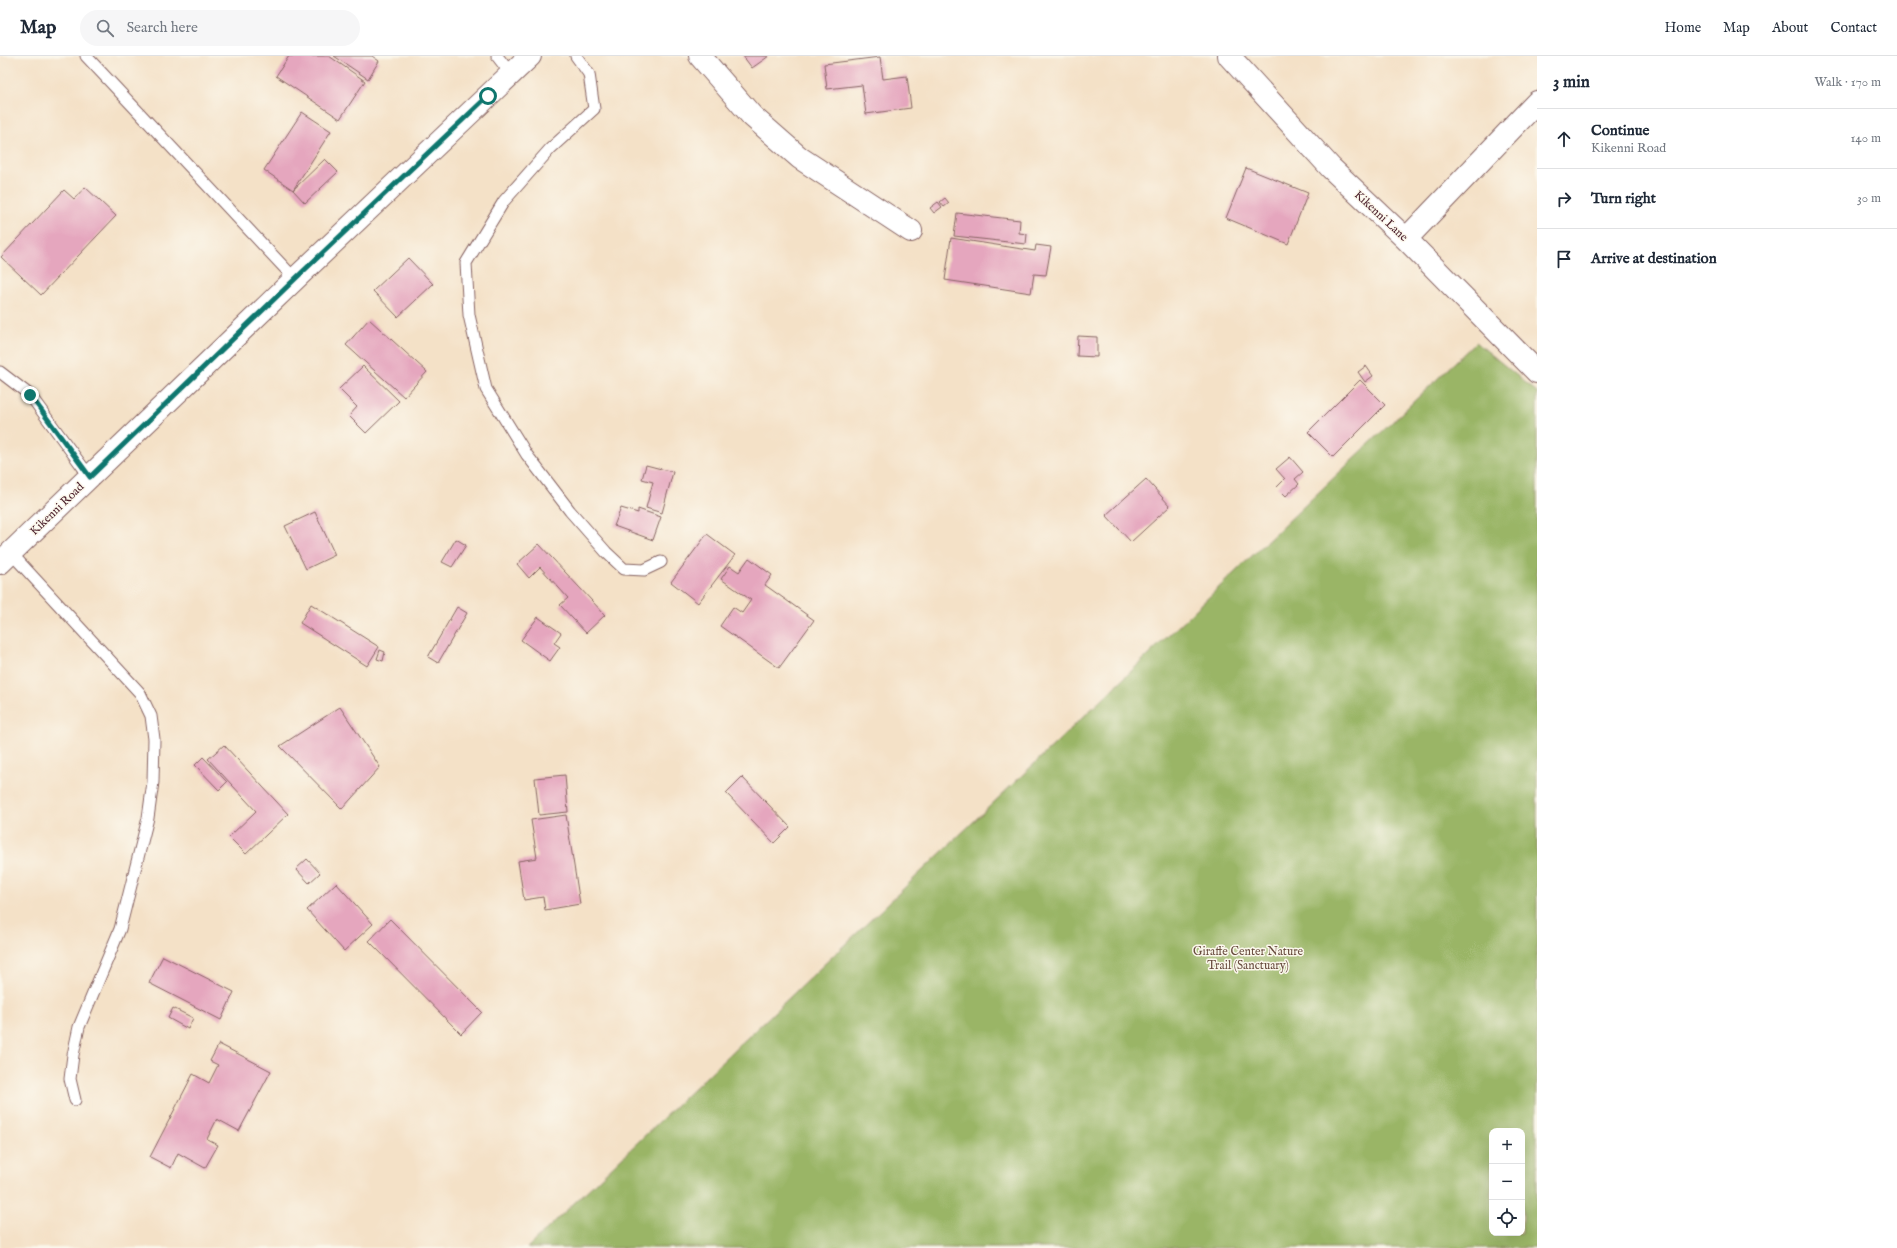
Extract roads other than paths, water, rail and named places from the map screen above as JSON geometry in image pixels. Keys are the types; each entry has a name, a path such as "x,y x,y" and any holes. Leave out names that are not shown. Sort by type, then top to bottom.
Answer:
{"street":[{"name":"Kikenni Road","path":"6,558 295,279 530,56"},
{"path":"700,56 752,116 800,158 910,231"},
{"name":"Kikenni Lane","path":"1229,56 1330,168 1406,239 1537,372"},
{"path":"1406,239 1537,102"}],"lane":[{"path":"86,56 295,279"},
{"path":"497,56 511,74"},
{"path":"576,56 588,74 594,109 550,149 504,201 466,263 469,315 486,388 527,455 570,511 624,569 644,570 661,562"},
{"path":"0,372 30,395 90,477"},
{"path":"6,558 140,693 151,716 154,739 152,782 148,818 120,929 79,1027 70,1079 75,1100"}],"park label":[{"name":"Giraffe Center Nature Trail (Sanctuary)","path":"1248,958"}]}
